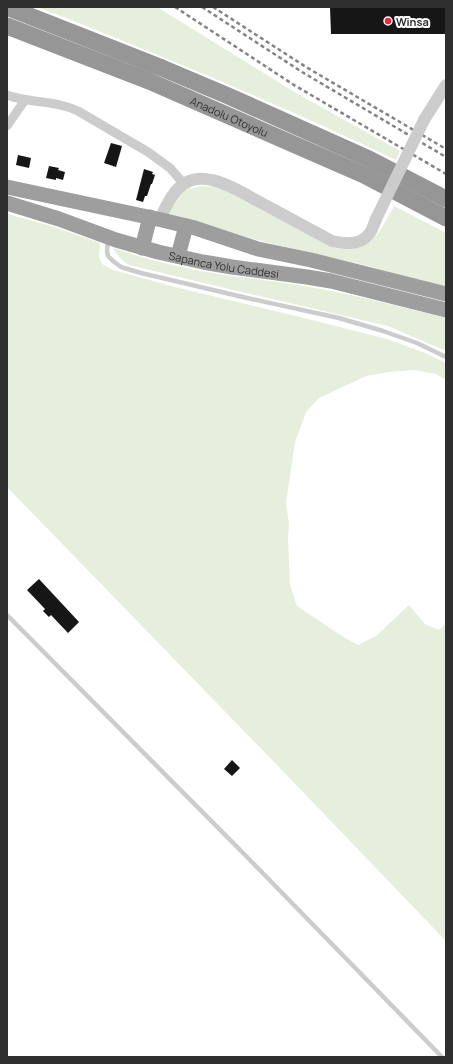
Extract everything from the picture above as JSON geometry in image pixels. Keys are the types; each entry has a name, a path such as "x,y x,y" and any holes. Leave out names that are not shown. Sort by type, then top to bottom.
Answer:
{"highway":[{"name":"Anadolu Otoyolu","path":"7,7 226,95 369,159 446,199"},
{"name":"Anadolu Otoyolu","path":"7,26 149,81 364,175 446,218"},
{"name":"Sapanca Yolu Caddesi","path":"7,187 156,218 258,249 308,259 446,294"},
{"name":"Sapanca Yolu Caddesi","path":"7,203 59,219 142,248 203,262 331,281 446,310"},
{"path":"142,248 156,218"},
{"path":"178,256 186,226"}],"street":[{"path":"156,218 163,211 172,195 178,188 197,179 205,179 222,183 332,241 340,243 355,243 362,240 369,235 424,120 446,85"},
{"path":"7,95 25,100 68,106 78,111 148,152 170,168 184,184"},
{"path":"7,126 25,100"}],"lane":[{"path":"109,237 107,251 108,256 112,261 121,266 141,273 346,320 417,343 446,357"},
{"path":"7,615 250,860 442,1057"}],"green space":[{"path":"37,7 157,7 296,93 400,151 396,160 241,90"},
{"path":"202,186 225,190 327,245 341,249 353,249 362,247 369,243 380,230 394,206 446,233 446,288 369,266 243,236 167,213 181,192"},
{"path":"7,214 51,226 100,243 99,257 102,264 113,270 175,287 387,339 425,353 446,363 446,380 436,374 414,370 389,372 366,376 319,398 306,412 295,442 286,503 289,524 288,538 290,585 297,606 358,645 376,636 409,605 425,624 439,630 446,623 446,941 7,487"},
{"path":"113,248 186,268 317,288 446,318 446,351 388,326 129,265 120,258"}],"building":[{"name":"Winsa","path":"330,7 446,7 446,34 331,34"},
{"path":"111,143 122,146 116,167 104,163"},
{"path":"18,155 31,158 29,168 16,165"},
{"path":"49,166 59,168 58,170 65,172 63,180 46,178"},
{"path":"144,169 153,172 152,174 155,175 147,196 145,196 143,202 136,200"},
{"path":"39,579 79,622 68,633 51,615 49,617 43,611 45,609 27,590"},
{"path":"232,760 240,768 232,776 224,769"}],"railway":[{"path":"175,7 294,85 446,174"},
{"path":"202,7 302,72 446,157"},
{"path":"213,7 306,67 446,149"}],"place":[{"name":"Winsa","path":"388,21"}]}
